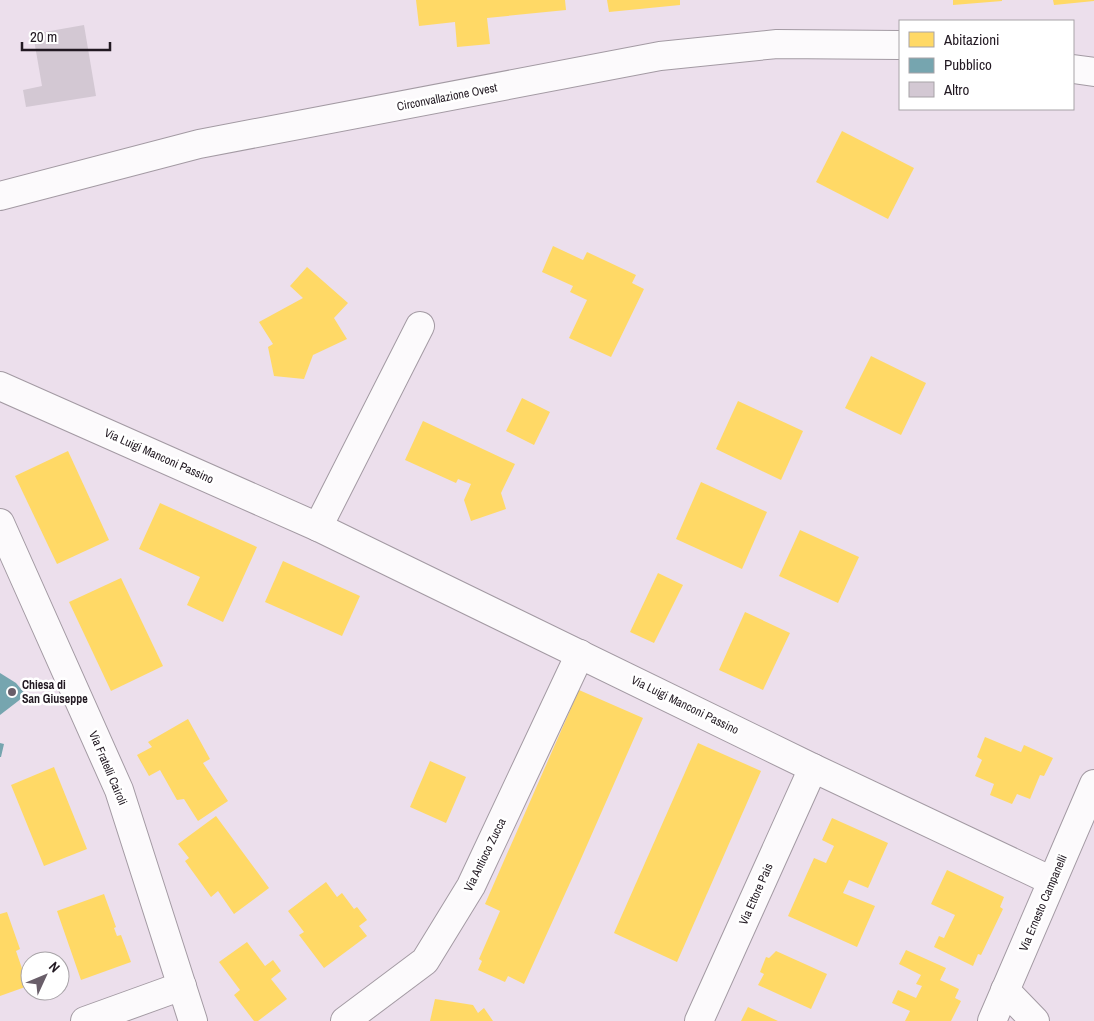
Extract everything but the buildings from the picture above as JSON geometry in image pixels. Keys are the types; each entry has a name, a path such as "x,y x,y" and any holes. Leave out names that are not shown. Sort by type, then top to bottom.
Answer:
{"street":[{"name":"Circonvallazione Ovest","path":"0,196 199,144 660,56 777,44 899,45"},
{"path":"1074,69 1094,72"},
{"path":"318,527 420,326"},
{"name":"Via Luigi Manconi Passino","path":"0,386 318,527 1052,882"},
{"name":"Via Fratelli Cairoli","path":"0,523 119,790 193,1021"},
{"name":"Via Antioco Zucca","path":"345,1021 425,960 471,886 580,654"},
{"name":"Via Ettore Pais","path":"699,1021 814,768"},
{"name":"Via Ernesto Campanelli","path":"992,1021 1094,784"},
{"path":"85,1021 182,986"},
{"path":"1005,990 1035,1021"}],"place":[{"name":"Chiesa di San Giuseppe","path":"12,692"}]}
